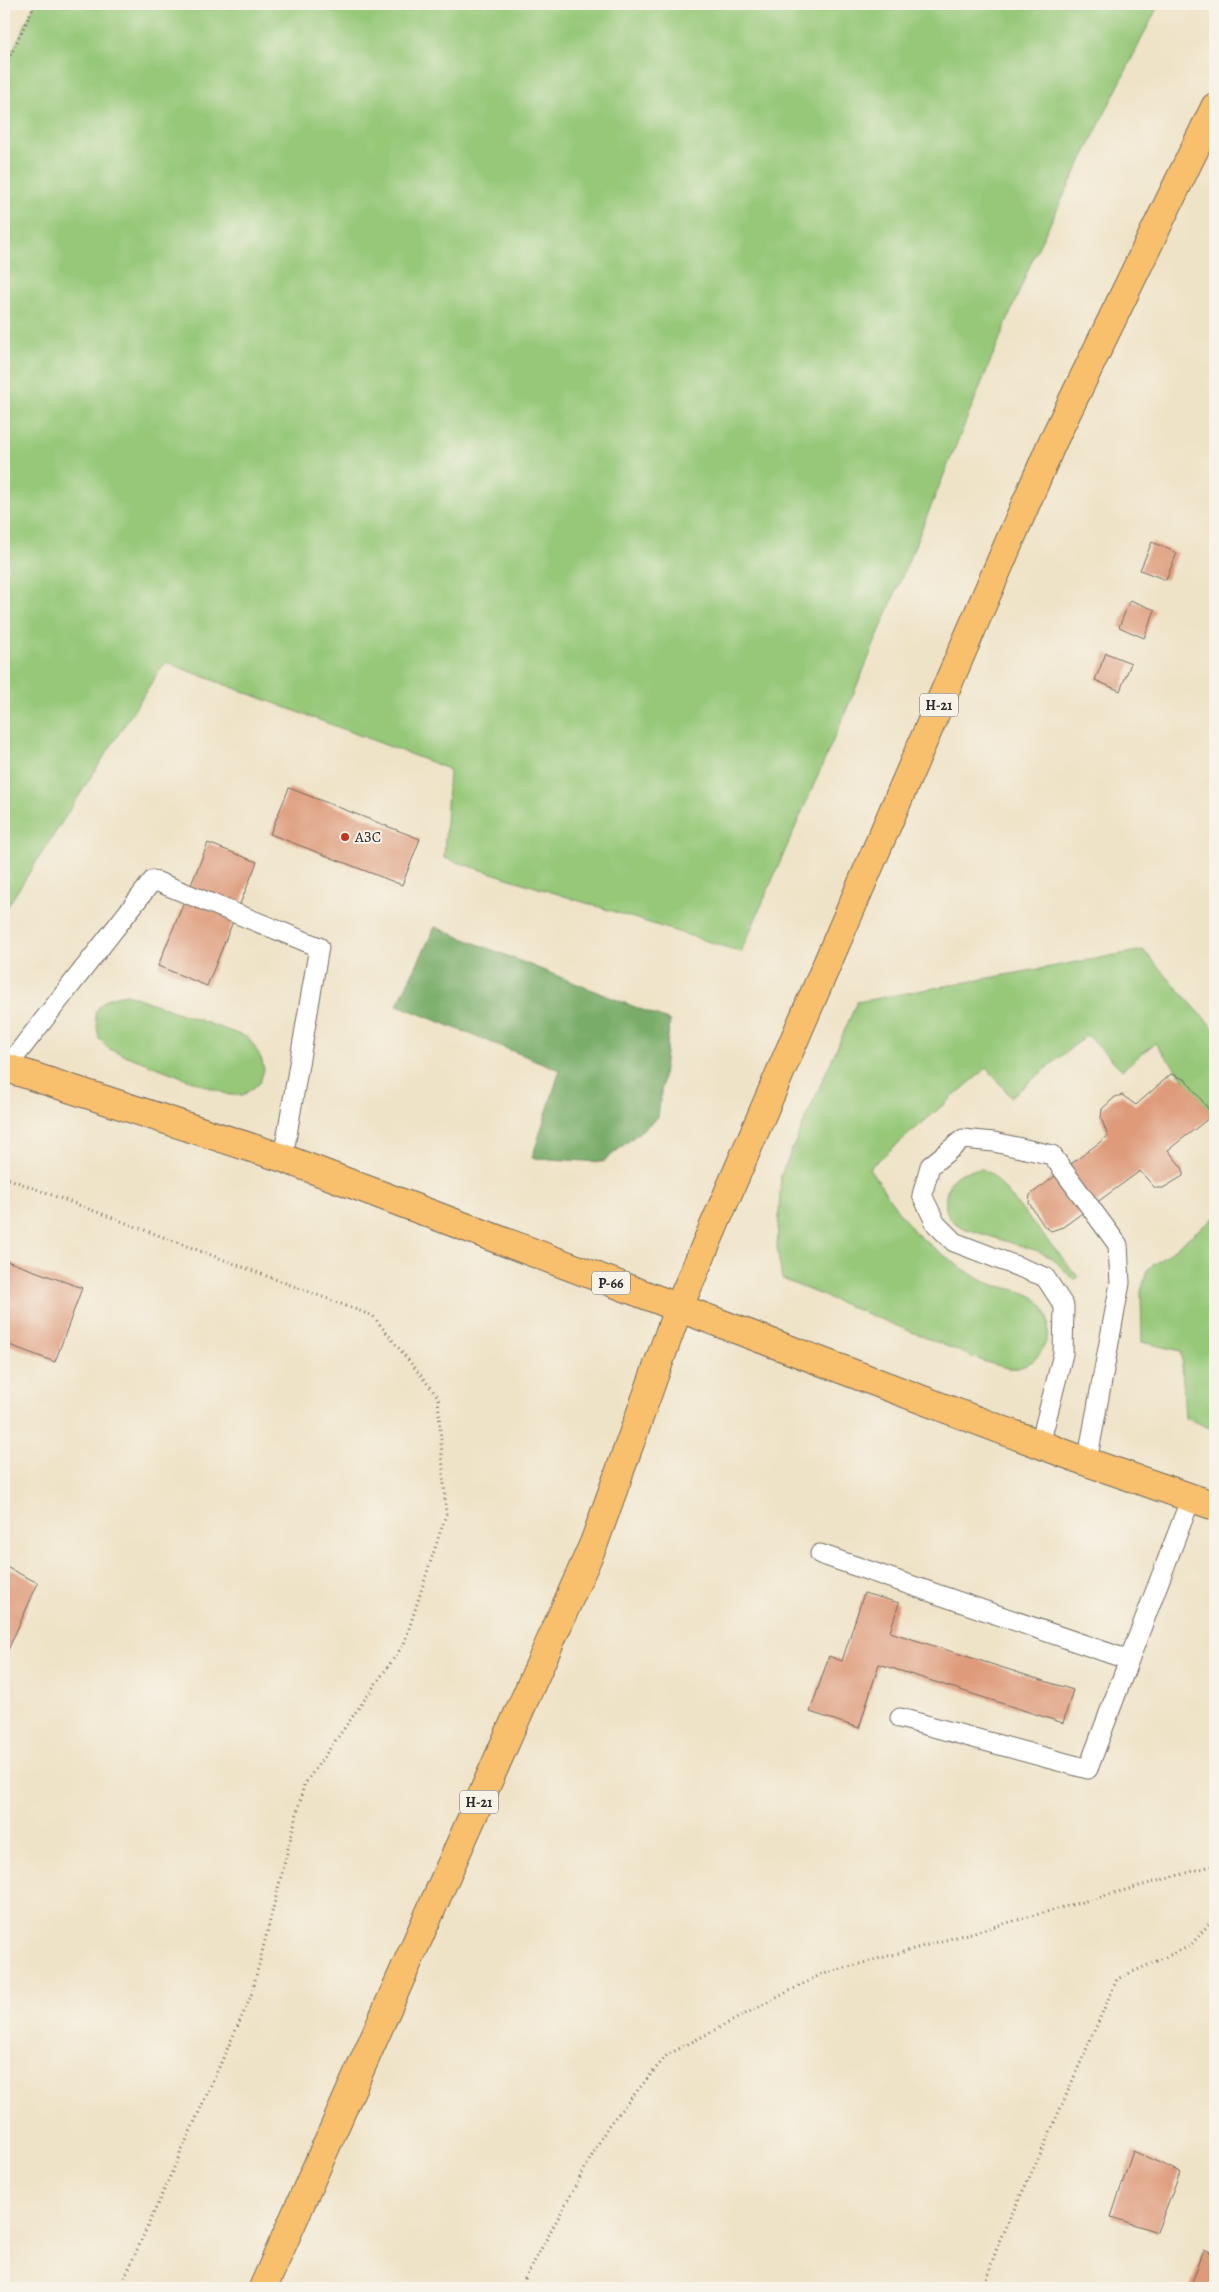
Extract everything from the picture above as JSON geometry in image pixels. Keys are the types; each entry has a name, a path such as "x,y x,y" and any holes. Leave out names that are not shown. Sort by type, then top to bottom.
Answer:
{"main road":[{"name":"Н-21","path":"262,2288 594,1543 678,1309 1052,443 1215,107"},
{"name":"Р-66","path":"5,1068 283,1158 678,1309 1087,1462 1203,1502"}],"lane":[{"path":"5,1068 153,880 319,947 283,1158"},
{"path":"1040,1444 1063,1354 1064,1306 1045,1277 954,1242 936,1224 922,1195 930,1166 963,1139 994,1142 1052,1155 1118,1245 1120,1283 1087,1462"},
{"path":"900,1718 1088,1768 1128,1660 1203,1502"},
{"path":"820,1554 1128,1660"}],"path":[{"path":"4,69 35,4"},
{"path":"4,1177 373,1316 438,1397 446,1514 404,1644 304,1785 251,1996 120,2288"},
{"path":"520,2288 608,2126 667,2055 820,1975 1215,1865"},
{"path":"983,2288 1000,2239 1040,2155 1117,1980 1190,1946 1215,1917"}],"green space":[{"path":"35,4 1159,4 1033,258 862,674 741,952 444,858 449,769 165,662 4,912 4,69"},
{"path":"435,927 670,1021 658,1117 603,1162 532,1158 560,1070 397,1005"},
{"path":"1143,950 1215,1030 1215,1119 1155,1043 1122,1070 1087,1035 1011,1097 987,1068 869,1168 903,1218 928,1243 981,1280 1030,1295 1043,1306 1049,1327 1043,1348 1037,1357 1028,1364 1018,1368 1006,1368 985,1362 782,1279 777,1248 781,1175 857,1002"},
{"path":"127,994 249,1038 261,1058 264,1069 260,1083 243,1095 229,1095 109,1049 99,1039 95,1013 101,1004 108,999"},
{"path":"982,1169 992,1174 1078,1277 1074,1280 1053,1259 1038,1251 963,1228 951,1219 946,1211 949,1184 961,1173"},
{"path":"1215,1217 1215,1430 1185,1418 1181,1351 1142,1342 1141,1292 1147,1270"}],"building":[{"path":"1152,542 1177,553 1166,580 1140,570"},
{"path":"1130,600 1155,610 1144,638 1119,627"},
{"path":"1106,653 1131,663 1120,691 1095,680"},
{"name":"АЗС","path":"289,788 420,839 402,885 270,834"},
{"path":"208,843 257,862 207,986 158,966"},
{"path":"1171,1074 1186,1080 1213,1115 1168,1150 1183,1169 1183,1176 1163,1188 1155,1188 1140,1171 1063,1227 1051,1231 1044,1226 1029,1203 1030,1195 1108,1136 1101,1118 1102,1109 1115,1097 1122,1095 1136,1105"},
{"path":"4,1260 82,1288 55,1362 4,1343"},
{"path":"4,1566 38,1583 7,1652 4,1651"},
{"path":"864,1593 899,1603 890,1632 1073,1690 1063,1723 879,1664 859,1728 810,1712 829,1656 842,1661"},
{"path":"1133,2151 1180,2172 1157,2232 1111,2217"},
{"path":"1204,2249 1215,2254 1215,2288 1190,2288"}],"place":[{"name":"АЗС","path":"345,837"}]}
